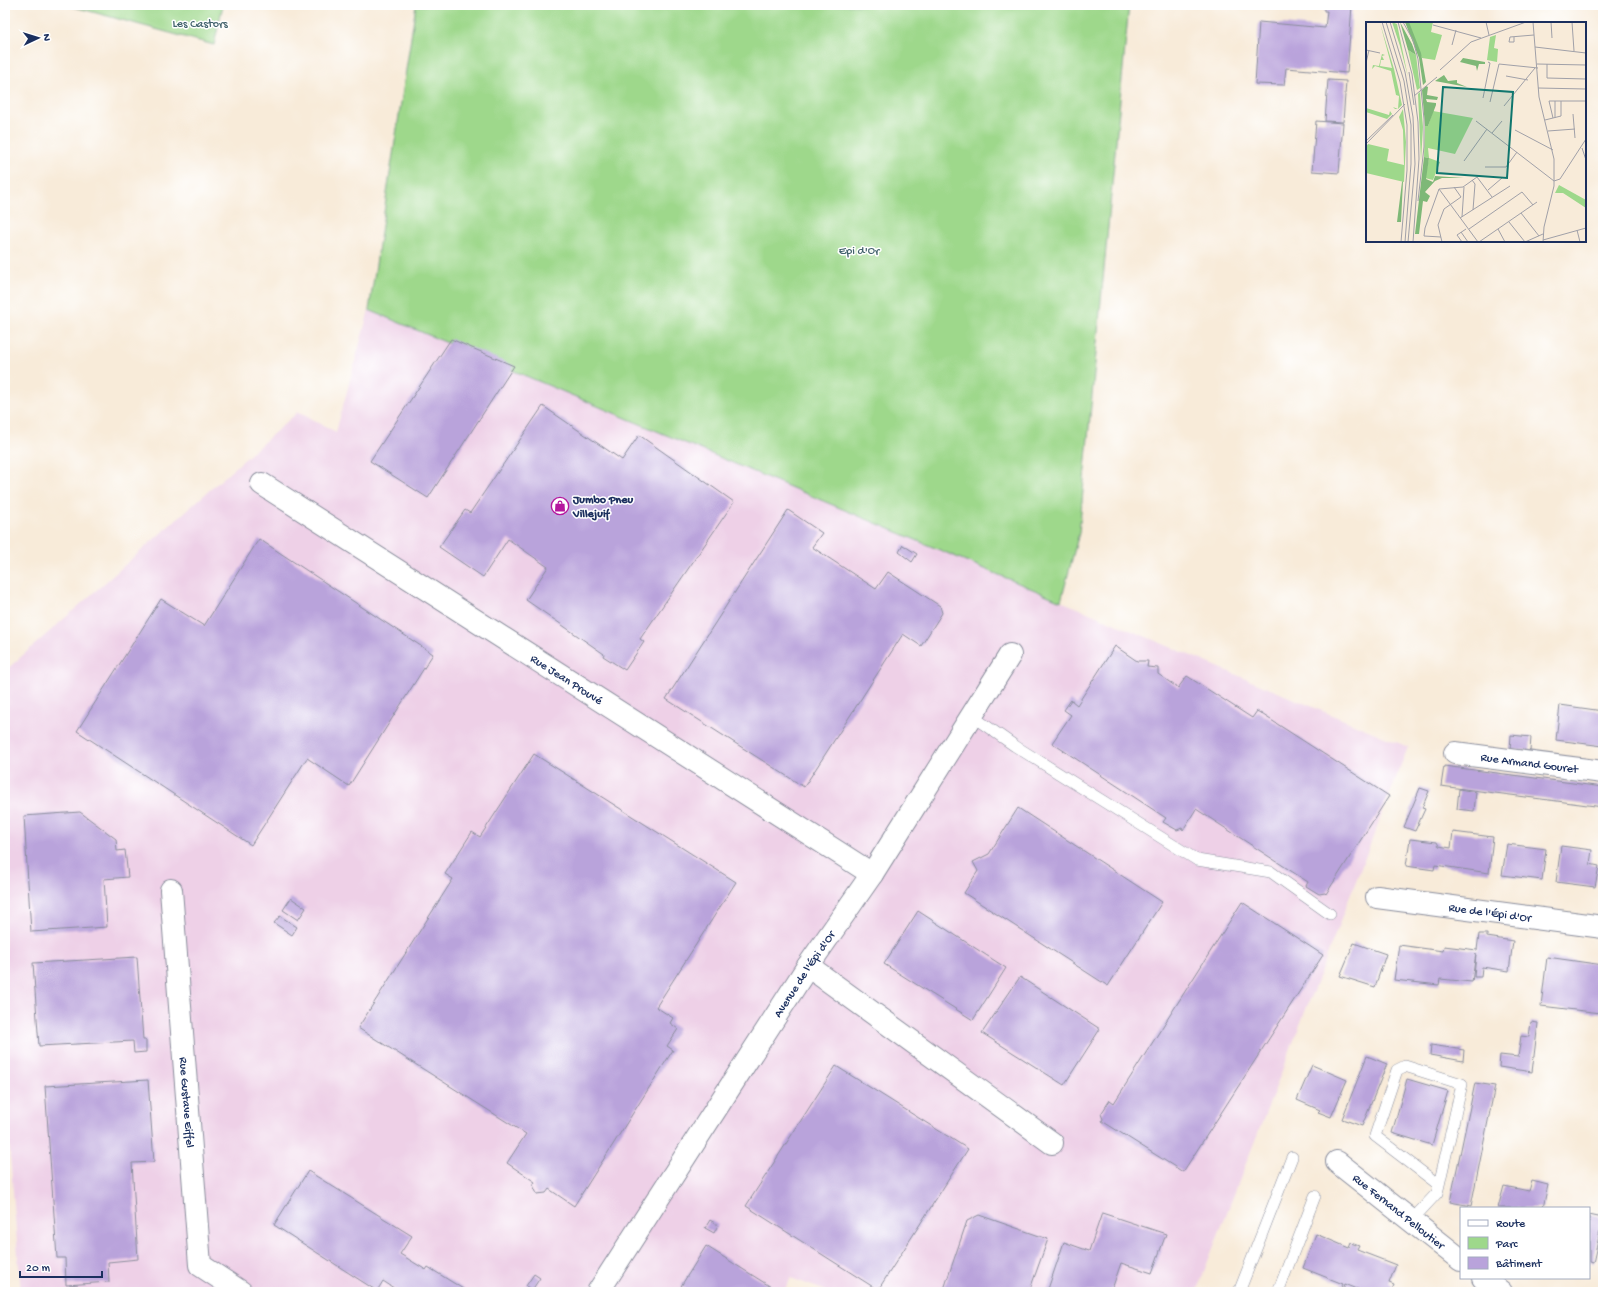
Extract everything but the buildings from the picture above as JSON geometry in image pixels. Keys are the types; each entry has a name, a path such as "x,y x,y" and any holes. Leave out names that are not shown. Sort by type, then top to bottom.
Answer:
{"street":[{"name":"Rue Jean Prouvé","path":"262,484 872,874"},
{"name":"Avenue de l'Épi d'Or","path":"598,1292 808,966 872,874 1010,655"},
{"name":"Rue Armand Gouret","path":"1455,752 1603,772"},
{"name":"Rue Gustave Eiffel","path":"171,890 200,1265 241,1292"},
{"name":"Rue de l'Épi d'Or","path":"1377,897 1603,926"},
{"path":"808,966 1052,1143"},
{"name":"Rue Fernand Pelloutier","path":"1337,1162 1460,1259"},
{"path":"1484,1279 1500,1292"}],"lane":[{"path":"972,716 1022,750 1197,860 1271,872 1330,914"},
{"path":"1411,1221 1437,1193 1462,1084 1405,1066 1397,1070 1375,1136 1439,1184"},
{"path":"1239,1292 1292,1157"},
{"path":"1278,1292 1315,1196"}],"shaded area":[{"path":"369,310 1408,747 1196,1292 829,1292 791,1278 783,1292 21,1292 5,1091 5,671 298,412 336,432"}],"green space":[{"name":"Les Castors","path":"67,5 223,5 214,45"},
{"name":"Epi d'Or","path":"416,5 1129,5 1079,533 1061,601 369,310"}],"place":[{"name":"Jumbo Pneu Villejuif","path":"560,506"}]}
